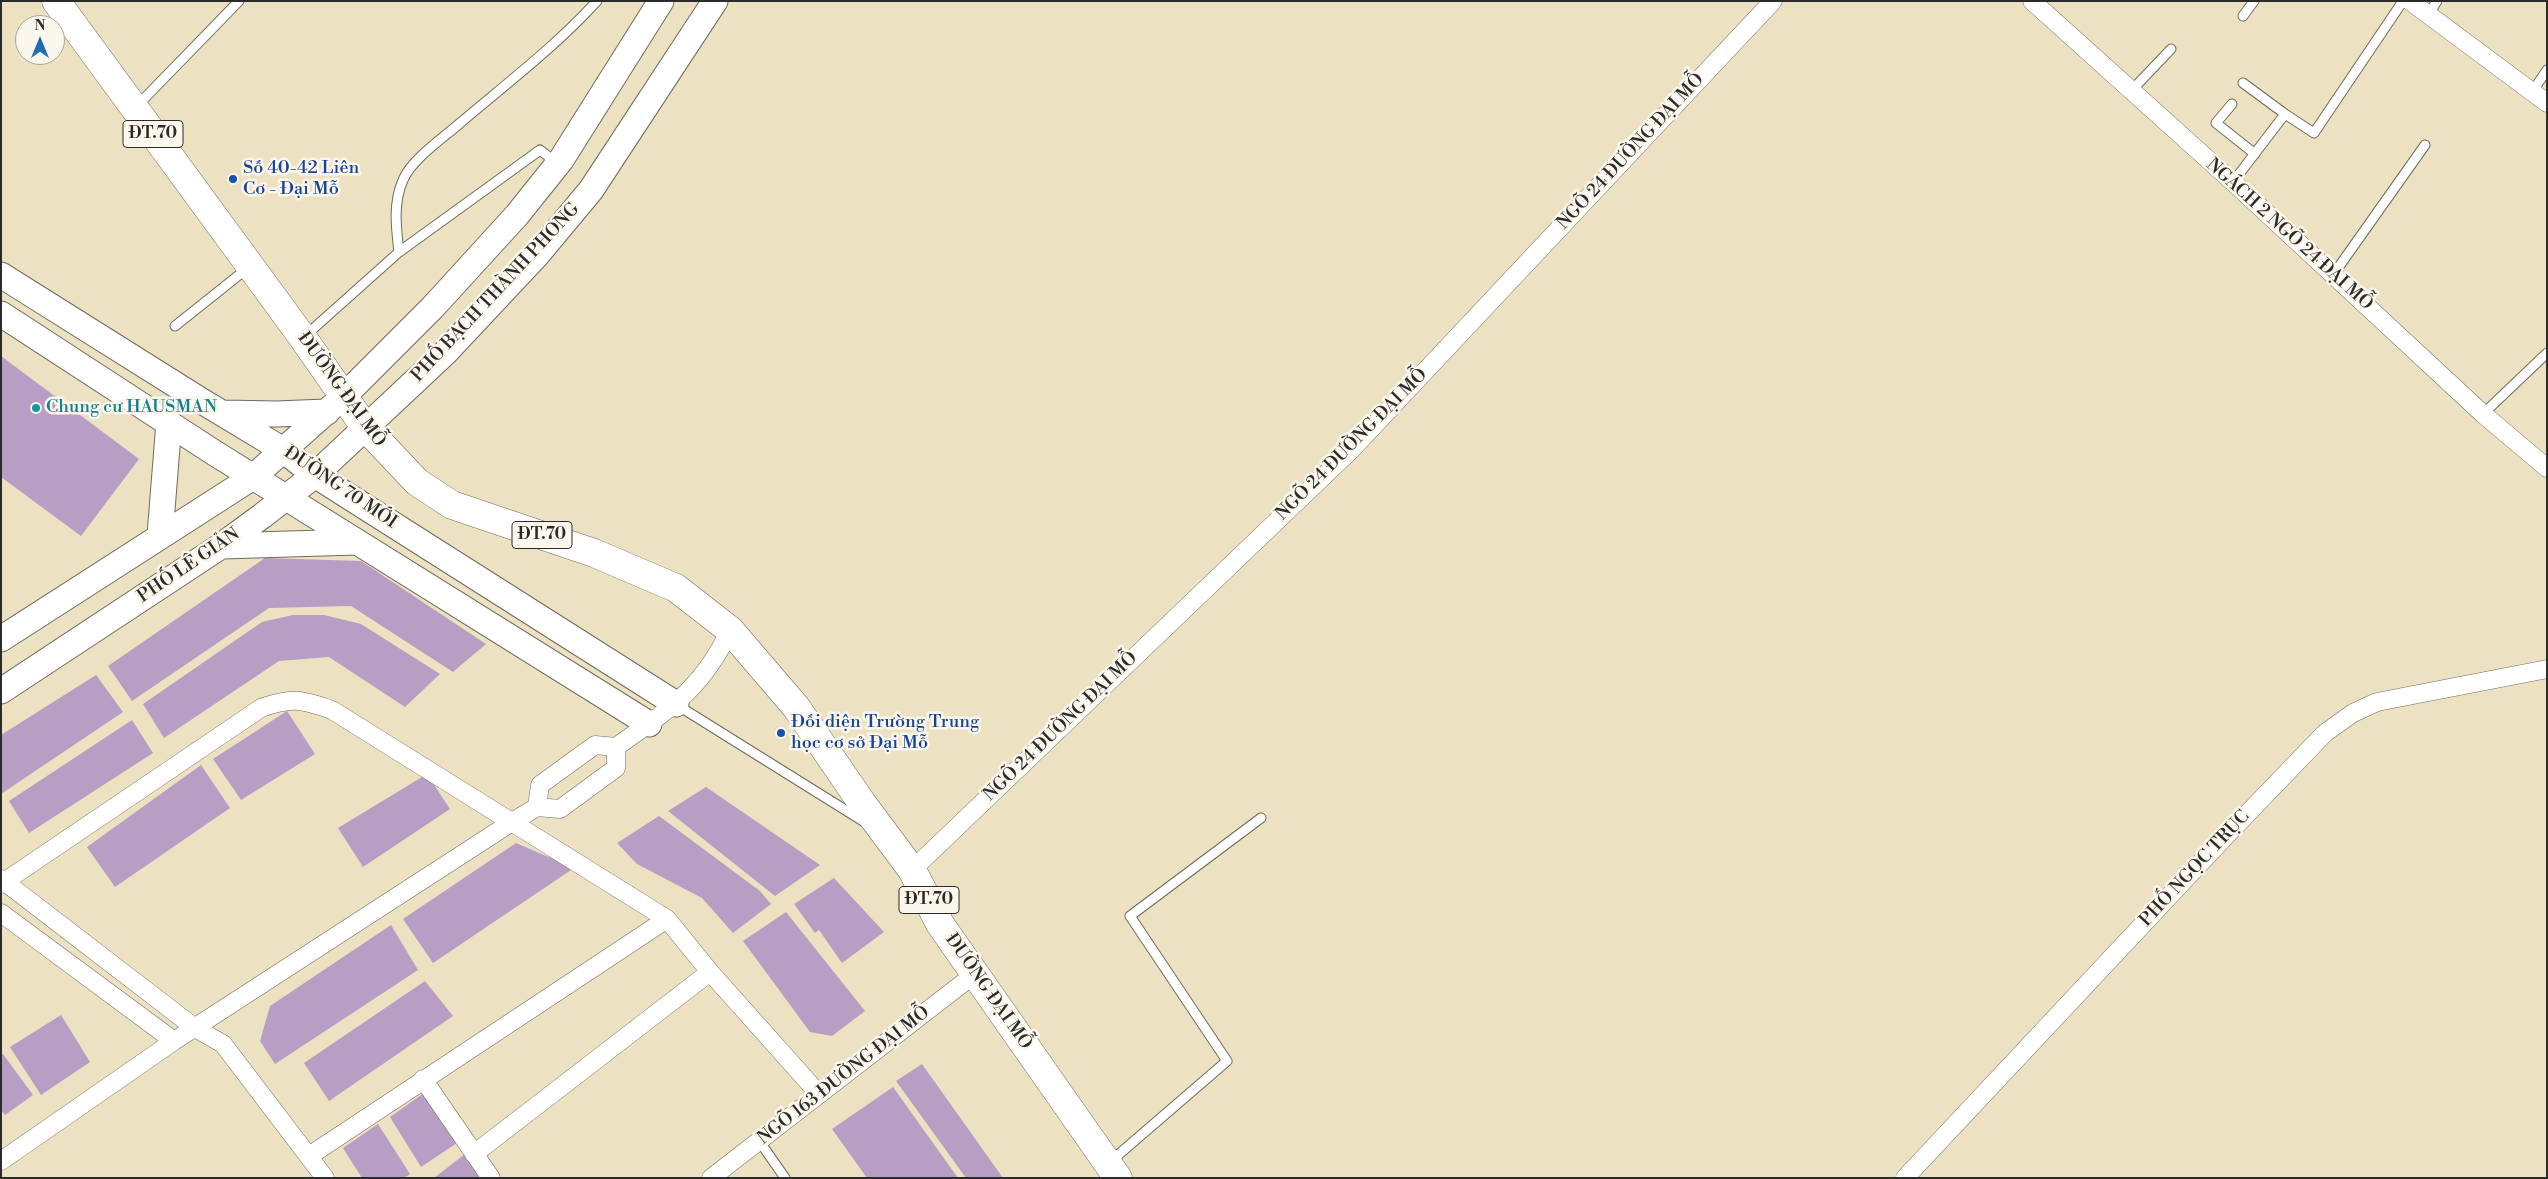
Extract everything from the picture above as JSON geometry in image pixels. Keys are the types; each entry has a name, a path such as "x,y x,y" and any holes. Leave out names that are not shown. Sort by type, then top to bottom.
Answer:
{"main road":[{"name":"ĐƯỜNG ĐẠI MỖ","path":"56,1 303,338 335,404 365,427 417,482 452,505 594,553 676,588 730,630 796,707 884,834 912,870 940,924 1114,1170"},
{"name":"PHỐ BẠCH THÀNH PHONG","path":"335,404 433,307 517,215 561,160 661,1"},
{"name":"PHỐ BẠCH THÀNH PHONG","path":"365,427 445,353 536,256 591,190 715,1"},
{"name":"ĐƯỜNG 70 MỚI","path":"1,275 221,413 284,450 314,474 676,704"},
{"name":"ĐƯỜNG 70 MỚI","path":"1,314 253,477 649,724"},
{"path":"221,413 276,414 335,404"},
{"path":"1,639 253,477 335,404"},
{"path":"160,536 169,422"},
{"name":"PHỐ LÊ GIẢN","path":"1,691 221,546 314,474 365,427"},
{"path":"221,546 358,542"}],"street":[{"name":"NGÕ 24 ĐƯỜNG ĐẠI MỖ","path":"912,870 1351,450 1773,1"},
{"path":"2410,1 2433,8 2547,103"},
{"name":"NGÁCH 2 NGÕ 24 ĐẠI MỖ","path":"2041,4 2131,91 2233,182 2483,414 2547,468"},
{"path":"537,807 540,785 595,745 616,747 676,704 696,685 716,660 730,630"},
{"name":"PHỐ NGỌC TRỤC","path":"1905,1178 2221,841 2325,733 2352,713 2377,702 2547,669"},
{"path":"325,1178 223,1044 195,1028 3,881 261,708 284,700 308,701 332,710 667,920 710,972 818,1093"},
{"path":"1,1160 174,1041 512,822 537,807 560,809 616,768 616,747"},
{"path":"1,913 174,1041"},
{"path":"309,1156 423,1079 667,920"},
{"path":"474,1154 710,972"},
{"name":"NGÕ 163 ĐƯỜNG ĐẠI MỖ","path":"711,1178 760,1142 818,1093 976,973"},
{"path":"423,1079 491,1178"}],"lane":[{"path":"134,109 239,1"},
{"path":"399,252 396,213 397,198 403,178 446,135 572,28 597,1"},
{"path":"2243,16 2254,1"},
{"path":"2244,83 2314,133 2403,1"},
{"path":"2131,91 2171,49"},
{"path":"2532,92 2547,70"},
{"path":"2232,104 2216,123 2255,154"},
{"path":"2233,182 2285,114"},
{"path":"2333,275 2425,145"},
{"path":"303,338 399,252 540,150 549,157 561,160"},
{"path":"175,326 250,267"},
{"path":"2483,414 2547,353"},
{"path":"676,704 884,834"},
{"path":"1114,1170 1227,1061 1130,916 1261,818"},
{"path":"760,1142 785,1178"}],"building":[{"name":"Chung cư HAUSMAN","path":"1,356 139,459 81,536 1,477"},
{"path":"265,558 361,561 486,644 453,672 351,606 269,608 132,701 108,666"},
{"path":"293,615 324,615 361,624 440,674 405,707 329,657 279,661 164,738 143,704 262,622"},
{"path":"96,675 123,712 1,794 1,735"},
{"path":"287,711 315,754 241,800 213,759"},
{"path":"132,720 153,753 29,833 9,801"},
{"path":"201,765 230,808 115,887 87,847"},
{"path":"427,774 450,809 363,867 338,828"},
{"path":"706,787 820,865 775,896 668,811"},
{"path":"659,816 760,891 771,904 733,933 702,898 637,864 617,843"},
{"path":"516,843 574,868 433,963 403,919"},
{"path":"834,878 884,932 842,963 819,930 815,933 794,904"},
{"path":"786,912 865,1011 832,1036 810,1032 743,941"},
{"path":"391,925 418,970 275,1064 260,1041 270,1006"},
{"path":"425,981 453,1016 329,1101 304,1063"},
{"path":"61,1015 90,1062 41,1095 10,1047"},
{"path":"3,1054 33,1095 5,1115 1,1110 1,1055"},
{"path":"922,1064 1003,1178 966,1178 896,1081"},
{"path":"893,1087 958,1178 867,1178 832,1129"},
{"path":"424,1093 457,1143 421,1167 390,1117"},
{"path":"378,1124 410,1174 404,1178 362,1178 343,1148"},
{"path":"465,1154 483,1178 434,1178"}],"place":[{"name":"Số 40-42 Liên Cơ - Đại Mỗ","path":"233,179"},
{"name":"Chung cư HAUSMAN","path":"36,408"},
{"name":"Đối diện Trường Trung học cơ sở Đại Mỗ","path":"781,733"}]}
